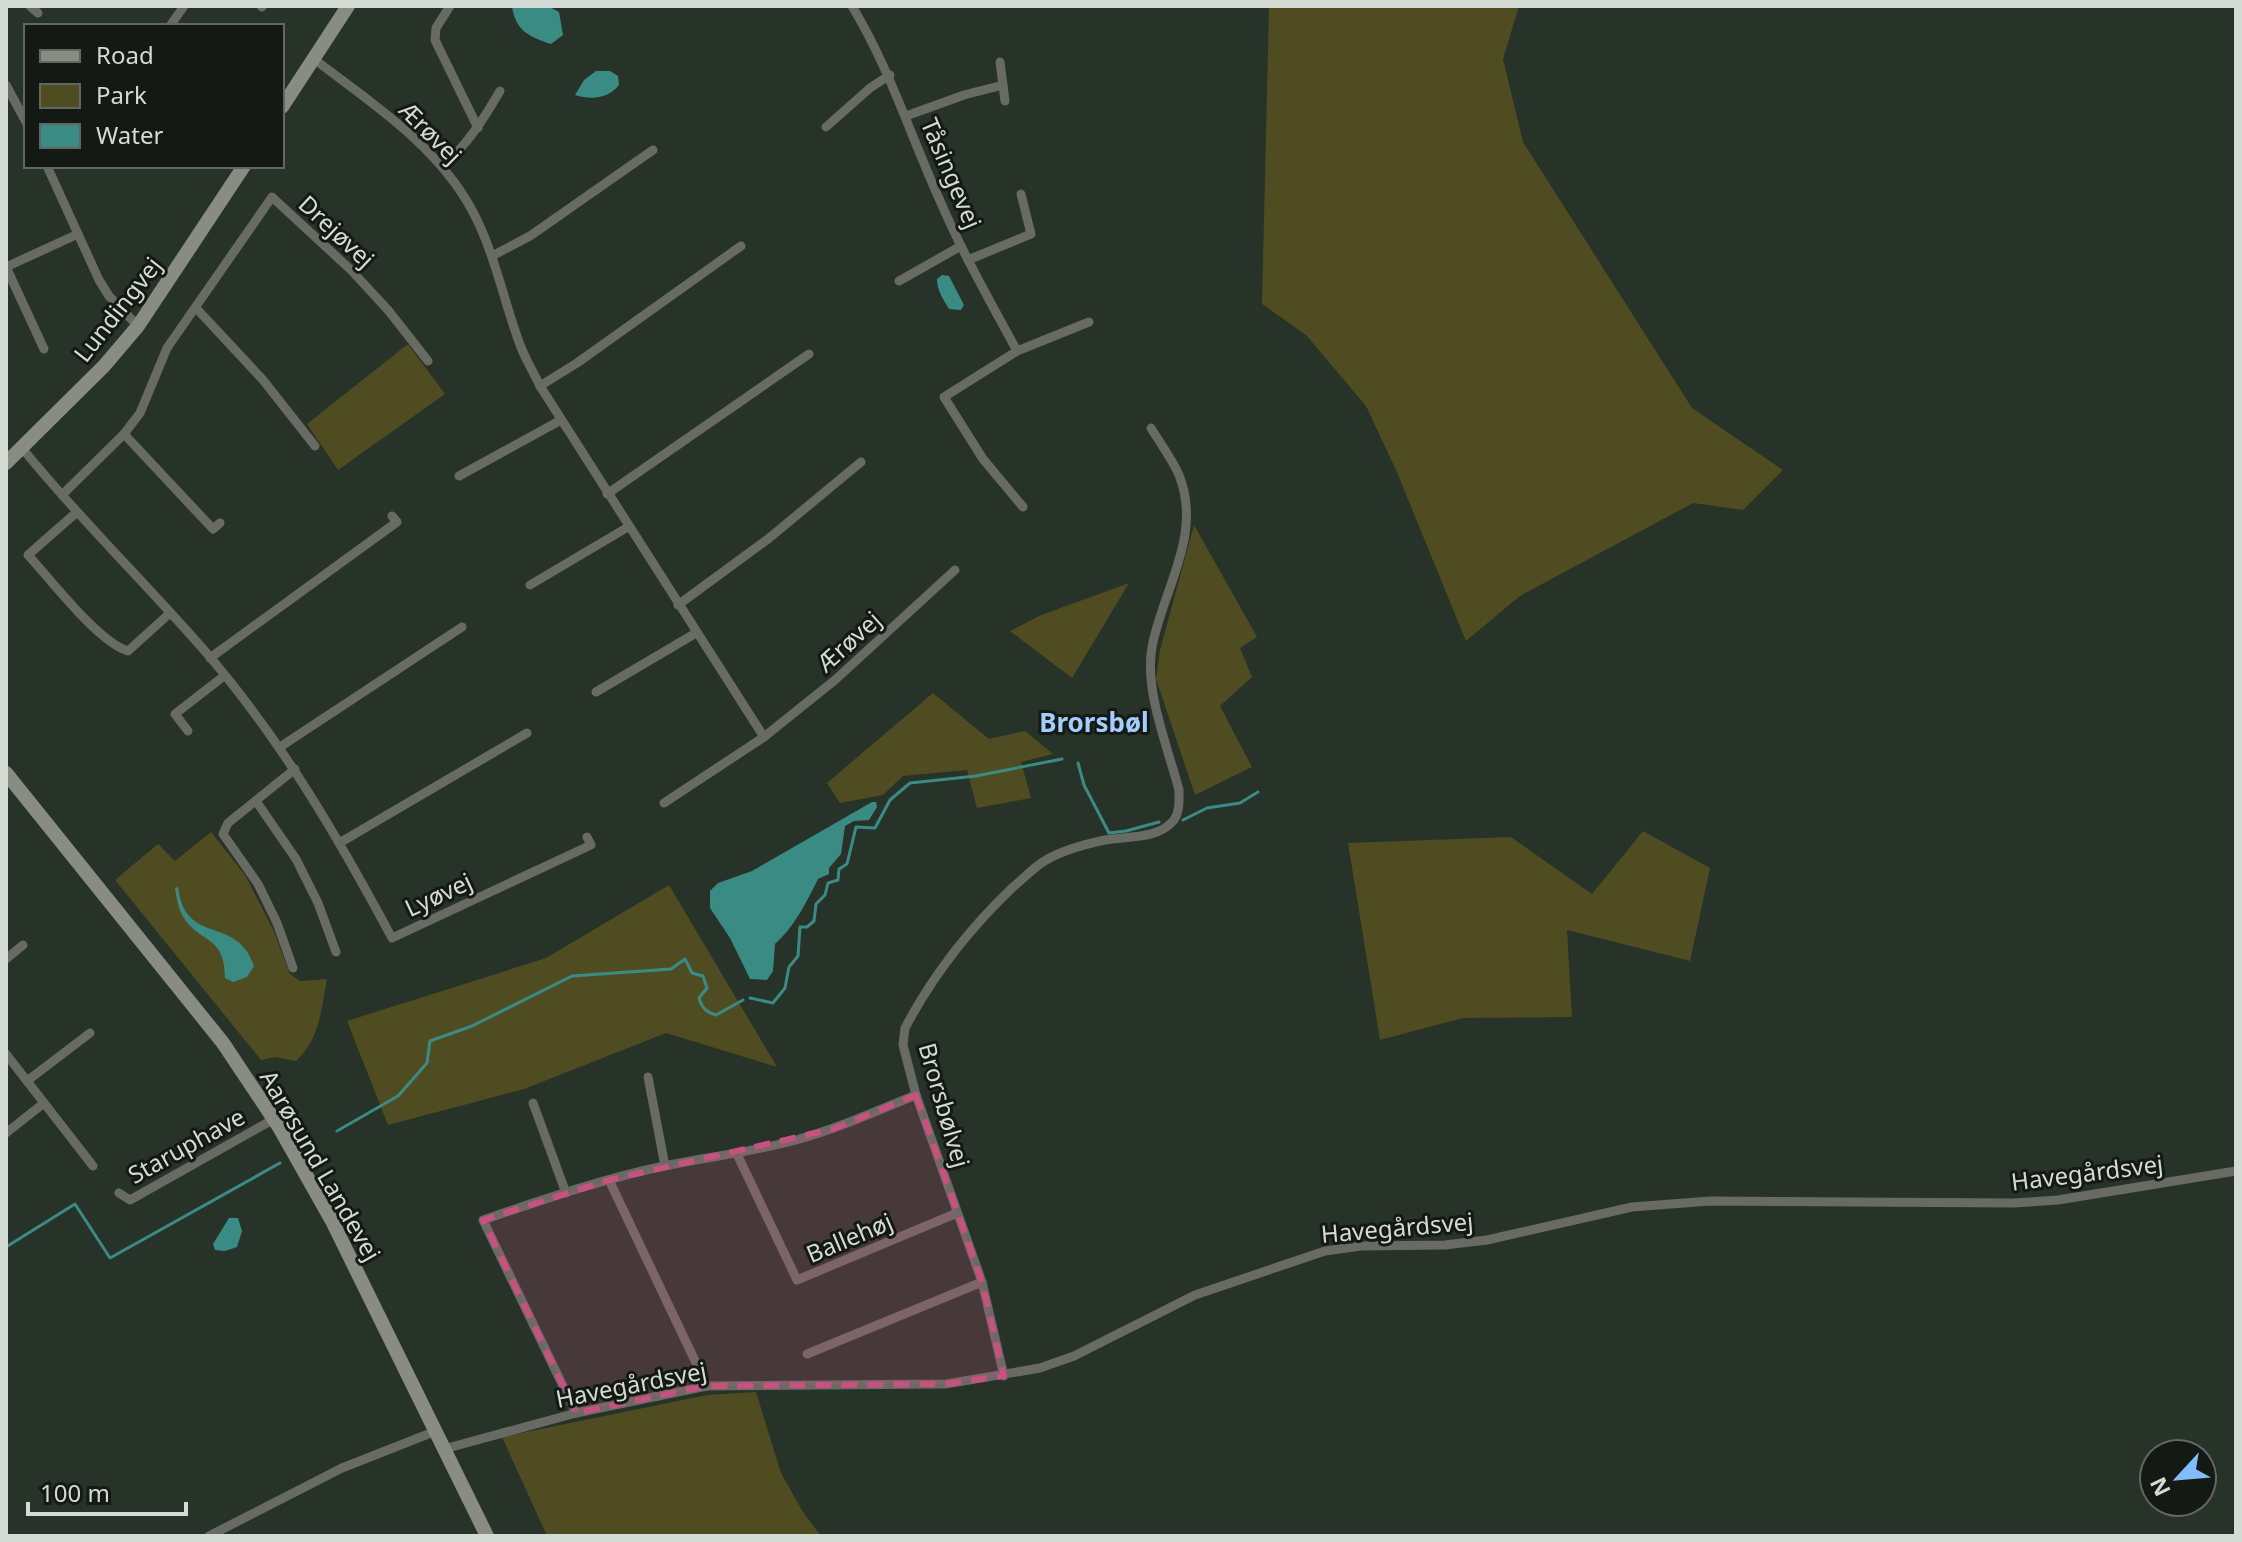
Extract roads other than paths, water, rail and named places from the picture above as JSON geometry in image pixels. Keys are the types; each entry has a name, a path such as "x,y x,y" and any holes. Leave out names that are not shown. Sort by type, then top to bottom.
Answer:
{"street":[{"path":"171,24 184,6"},
{"path":"284,104 348,6"},
{"path":"450,6 436,28 435,40 478,128"},
{"name":"Tåsingevej","path":"853,6 890,75 961,246 1017,351"},
{"name":"Ærøvej","path":"314,59 407,130 442,167 471,209 492,256 520,345 540,386 764,737"},
{"path":"1000,62 1005,101"},
{"path":"826,127 870,88 890,75"},
{"path":"6,85 24,118"},
{"name":"Tåsingevej","path":"906,116 1003,85"},
{"path":"442,167 462,149 500,91"},
{"path":"492,256 530,236 653,150"},
{"path":"48,168 109,296 138,326"},
{"name":"Lundingvej","path":"6,463 104,366 138,326 243,168"},
{"name":"Tåsingevej","path":"968,260 1031,234 1021,194"},
{"name":"Drejøvej","path":"62,495 124,434 140,413 167,348 272,197 351,270 388,310 428,361"},
{"path":"44,349 6,267 78,234"},
{"path":"540,386 741,246"},
{"name":"Tåsingevej","path":"899,281 961,246"},
{"path":"196,308 263,380 315,446"},
{"path":"1023,507 983,459 944,397 1017,351 1089,322"},
{"path":"607,494 809,354"},
{"path":"459,476 561,420"},
{"name":"Brorsbølvej","path":"1004,1376 982,1282 916,1095 903,1045 905,1028 963,940 989,910 1047,859 1105,840 1159,831 1173,820 1179,806 1179,790 1151,680 1152,647 1186,538 1187,508 1179,476 1151,428"},
{"path":"124,434 213,529 220,523"},
{"name":"Lyøvej","path":"22,448 210,658 280,747 341,842 392,938 591,845 587,837"},
{"path":"678,605 768,539 861,462"},
{"path":"77,512 28,555 59,589 113,646 128,651 170,613"},
{"path":"210,658 397,522 392,516"},
{"path":"530,585 628,527"},
{"name":"Ærøvej","path":"664,803 764,737 835,680 955,570"},
{"path":"280,747 462,627"},
{"path":"596,692 696,633"},
{"path":"188,731 175,714 224,676"},
{"path":"341,842 527,733"},
{"path":"293,968 277,923 258,884 223,834 228,823 295,769"},
{"name":"Aarøsund Landevej","path":"6,773 223,1043 274,1119 332,1221 487,1536"},
{"path":"256,801 296,859 318,903 336,952"},
{"path":"6,959 23,945"},
{"path":"27,1081 90,1033"},
{"path":"6,1054 93,1166"},
{"path":"648,1077 665,1166"},
{"path":"576,1413 483,1220 609,1180 665,1166 737,1154 833,1129 916,1095"},
{"path":"6,1133 44,1103"},
{"path":"533,1103 566,1193"},
{"name":"Staruphave","path":"119,1193 130,1200 274,1119"},
{"name":"Ballehøj","path":"737,1154 797,1280 957,1213"},
{"name":"Havegårdsvej","path":"444,1449 576,1413 707,1386 946,1384 1040,1368 1074,1356 1195,1295 1325,1251 1361,1246 1445,1245 1487,1240 1632,1207 1710,1201 2029,1202 2236,1171"},
{"path":"609,1180 707,1386"},
{"path":"807,1354 982,1282"},
{"path":"209,1536 342,1468 436,1431"}],"water":[{"path":"512,6 548,6 559,12 563,35 551,44 530,35 516,21"},
{"path":"596,71 610,71 618,76 619,85 599,97 575,95 584,80"},
{"path":"942,275 949,276 964,305 961,310 949,309 943,298 937,279"},
{"path":"876,802 877,807 869,820 854,821 845,826 841,854 829,868 829,874 818,879 794,922 775,944 773,971 767,980 750,979 730,938 710,908 710,891 718,883 752,871"},
{"path":"178,887 190,917 236,940 246,950 254,966 247,977 233,982 225,978 224,964 217,947 182,915 175,888"},
{"path":"229,1218 238,1218 242,1231 237,1247 215,1250 213,1244"}],"waterway":[{"path":"750,998 773,1003 785,988 789,967 798,956 800,927 807,927 814,921 816,904 825,895 828,883 838,880 839,869 847,864 856,827 875,828 890,800 910,783 976,776 1062,759"},
{"path":"1078,763 1084,785 1109,833 1159,822"},
{"path":"1183,820 1207,808 1240,803 1258,792"},
{"path":"337,1131 398,1096 427,1063 430,1041 472,1026 572,976 671,969 685,959 692,973 703,976 707,988 699,998 707,1011 716,1015 743,1000"},
{"path":"6,1247 75,1204 110,1258 280,1163"}],"district":[{"name":"Brorsbøl","path":"1094,722"}]}
